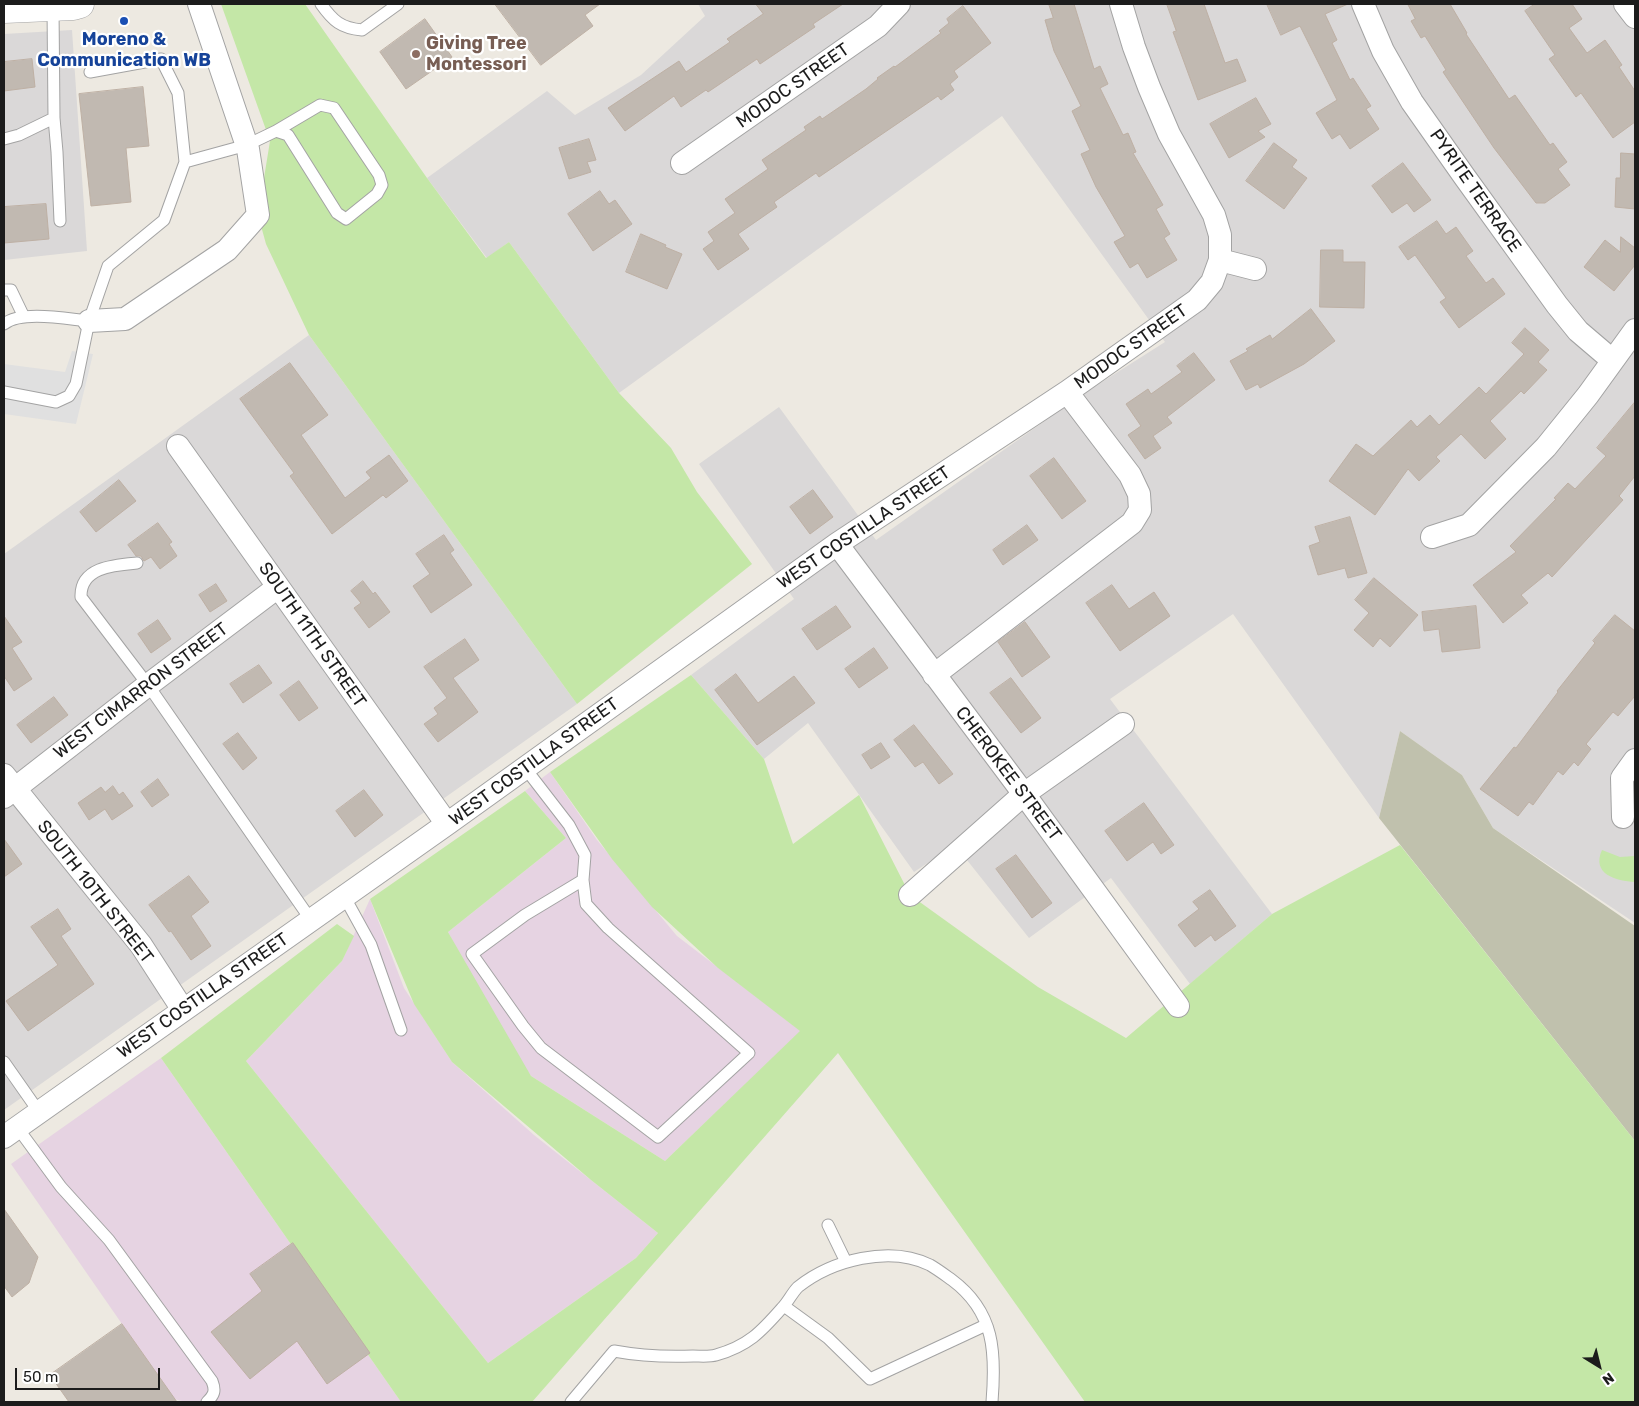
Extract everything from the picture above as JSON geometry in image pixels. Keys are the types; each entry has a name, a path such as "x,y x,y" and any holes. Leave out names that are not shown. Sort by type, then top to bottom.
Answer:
{"street":[{"path":"89,321 125,319 227,250 258,215 247,146 199,4"},
{"name":"MODOC STREET","path":"682,163 878,26 899,4"},
{"name":"MODOC STREET","path":"934,675 1132,524 1140,510 1139,494 1130,475 1068,392 1197,300 1212,282 1220,260 1220,235 1214,215 1188,169 1159,110 1134,47 1121,4"},
{"name":"PYRITE TERRACE","path":"1362,4 1383,50 1412,102 1458,168 1556,305 1578,331 1612,360"},
{"path":"1626,4 1635,18"},
{"path":"4,9 71,5"},
{"path":"1220,260 1255,269"},
{"path":"1432,537 1469,525 1546,446 1588,395 1635,330"},
{"name":"WEST COSTILLA STREET","path":"10,1132 525,768 837,544 1068,392"},
{"name":"SOUTH 11TH STREET","path":"178,446 446,824"},
{"name":"CHEROKEE STREET","path":"837,544 1024,794 1178,1006"},
{"name":"WEST CIMARRON STREET","path":"7,787 148,685 278,587"},
{"path":"910,895 1024,794 1123,724"},
{"path":"1623,817 1622,778 1635,760"},
{"name":"SOUTH 10TH STREET","path":"7,787 141,945 183,1010"}],"lane":[{"path":"321,4 336,22 347,28 362,30 398,4"},
{"path":"60,221 54,118 71,5"},
{"path":"4,392 56,402 69,396 76,384 89,321 108,266 164,220 185,162 178,93 161,59 90,72"},
{"path":"185,162 247,146 276,132 320,105 334,108 378,175 382,185 377,194 346,219 337,214 288,135 276,132"},
{"path":"4,139 19,135 54,118"},
{"path":"4,290 11,290 24,317"},
{"path":"4,324 8,321 33,316 89,321"},
{"path":"137,563 118,565 88,575 81,586 81,597 148,685 311,920"},
{"path":"525,768 569,825 585,855 584,880 586,904 608,928 749,1053 658,1137 541,1048 472,954 525,915 584,880"},
{"path":"344,896 370,944 401,1030"},
{"path":"4,1062 39,1112"},
{"path":"10,1132 109,1240 212,1381 215,1388 213,1396 207,1402"},
{"path":"828,1225 846,1262"},
{"path":"571,1402 614,1351 668,1357 714,1356 744,1344 760,1333 797,1288 811,1278 846,1262 884,1256 910,1258 930,1265 964,1290 979,1308 993,1348 995,1370 992,1402"},
{"path":"784,1306 828,1338 870,1378 986,1325"}],"shaded area":[{"path":"698,4 1635,4 1635,923 1493,828 1462,775 1400,731 1379,818 1233,614 1110,699 1272,914 1190,984 1111,878 1029,938 955,845 914,872 808,723 764,759 691,675 794,599 699,464 779,407 876,540 1083,394 1165,342 1002,116 619,393 509,242 487,258 427,178 547,91 575,115 641,75 705,16"},
{"path":"72,30 87,251 4,260 4,34"},
{"path":"309,335 577,704 4,1110 4,554"},
{"path":"72,351 93,354 76,424 4,414 4,364 65,372"},
{"path":"1400,731 1462,775 1493,828 1635,926 1635,1141 1379,818"},
{"path":"550,772 597,840 677,936 801,1031 665,1161 531,1076 505,1043 448,932 566,838 525,791"},
{"path":"370,899 404,988 452,1062 534,1135 658,1233 636,1258 488,1363 246,1061 342,961"},
{"path":"161,1058 401,1402 186,1402 174,1399 11,1164"}],"green space":[{"path":"221,4 305,4 427,178 486,258 509,242 619,393 671,448 697,492 752,564 577,704 309,335 266,244 258,215 270,141"},
{"path":"691,675 764,759 793,844 859,795 910,895 1038,987 1126,1038 1272,914 1400,845 1635,1141 1635,1402 1085,1402 838,1053 532,1402 401,1402 161,1058 337,924 354,936 342,961 246,1061 488,1363 636,1258 658,1233 591,1180 452,1062 414,1004 370,899 525,791 566,838 448,932 531,1076 665,1161 800,1031 718,968 652,907 612,859 550,772"},
{"path":"1602,850 1620,857 1635,856 1635,882 1620,880 1607,875 1600,865 1599,858"}],"building":[{"path":"495,4 600,4 585,15 593,26 541,65"},
{"path":"756,4 843,4 813,24 815,27 760,64 757,59 708,92 706,90 681,107 674,96 625,131 608,108 679,61 686,72 730,42 727,39 763,14"},
{"path":"1049,4 1074,4 1094,69 1100,66 1108,84 1100,88 1123,135 1128,133 1136,152 1133,153 1163,205 1156,209 1170,234 1164,238 1177,260 1147,278 1138,263 1130,268 1114,242 1125,236 1096,187 1081,154 1090,150 1072,111 1081,106 1054,51 1045,20 1053,18"},
{"path":"1167,4 1204,4 1225,63 1237,59 1246,81 1198,100 1173,32 1176,31"},
{"path":"1267,4 1348,4 1325,14 1337,40 1332,43 1350,80 1353,78 1371,106 1366,109 1379,129 1350,149 1340,134 1332,139 1316,113 1337,100 1300,26 1281,35"},
{"path":"1408,4 1450,4 1466,34 1509,99 1515,95 1550,145 1553,143 1567,162 1558,169 1570,185 1545,203 1536,203 1494,148 1443,72 1446,70 1425,36 1421,38 1411,21 1415,19"},
{"path":"1535,4 1572,4 1582,19 1569,28 1587,53 1605,40 1622,65 1619,67 1635,91 1635,122 1613,138 1581,93 1576,97 1549,59 1555,55 1525,11"},
{"path":"963,6 991,43 954,71 958,77 950,84 954,90 941,100 938,96 819,177 816,173 774,202 777,207 738,234 749,249 718,270 703,249 714,241 708,232 735,213 725,199 768,169 762,160 806,130 804,127 820,116 822,119 866,89 877,78 941,33 939,31 949,23 947,19"},
{"name":"Giving Tree Montessori","path":"425,19 452,57 406,89 380,52"},
{"path":"32,59 35,87 4,91 4,62"},
{"path":"143,87 149,146 126,148 131,202 91,206 79,94"},
{"path":"1256,98 1271,124 1258,131 1265,137 1229,158 1210,124"},
{"path":"589,139 596,160 587,162 591,172 569,179 559,148"},
{"path":"1274,143 1297,160 1292,167 1307,178 1284,209 1246,181"},
{"path":"1621,153 1635,154 1635,209 1615,207 1616,178 1620,178"},
{"path":"1403,163 1431,200 1414,212 1407,203 1392,213 1372,186"},
{"path":"600,191 609,204 615,200 632,224 593,251 568,214"},
{"path":"46,204 49,239 4,243 4,207"},
{"path":"1437,221 1446,234 1456,227 1473,251 1466,256 1486,283 1493,278 1505,294 1459,328 1440,302 1446,298 1415,255 1408,260 1399,247"},
{"path":"641,234 682,254 667,289 626,272"},
{"path":"1621,237 1635,248 1635,265 1614,291 1584,267 1605,240 1620,252"},
{"path":"1321,250 1343,250 1343,262 1365,262 1364,308 1320,307"},
{"path":"1311,309 1335,341 1304,364 1260,388 1258,384 1246,390 1230,361 1270,335 1272,339"},
{"path":"1525,328 1549,350 1538,362 1547,370 1524,394 1521,391 1490,421 1506,439 1485,459 1461,434 1436,457 1440,461 1419,481 1408,469 1375,515 1329,481 1356,444 1373,456 1411,420 1417,427 1430,415 1439,425 1479,387 1486,394 1524,354 1512,343"},
{"path":"1194,353 1215,380 1167,417 1172,423 1153,436 1161,448 1145,459 1128,435 1141,426 1126,404 1148,389 1151,394 1182,372 1177,366"},
{"path":"290,363 328,415 301,435 345,498 371,478 366,472 389,455 408,481 386,498 383,495 332,534 290,476 294,473 240,399"},
{"path":"1635,402 1635,476 1619,496 1623,500 1552,577 1548,573 1521,595 1528,603 1503,623 1473,585 1516,552 1510,546 1556,499 1554,498 1568,483 1575,489 1606,456 1597,448"},
{"path":"1054,458 1086,501 1062,519 1030,476"},
{"path":"119,480 136,501 96,532 80,512"},
{"path":"813,490 833,517 810,534 790,507"},
{"path":"1350,517 1367,573 1348,578 1345,568 1318,575 1309,546 1320,542 1315,527"},
{"path":"158,523 172,542 169,544 177,556 160,569 151,557 144,561 141,556 136,556 128,545"},
{"path":"1027,525 1038,540 1003,565 993,550"},
{"path":"444,535 454,550 450,553 472,585 431,613 413,586 430,574 416,554"},
{"path":"1374,578 1418,615 1390,647 1380,638 1373,647 1354,630 1369,613 1355,600"},
{"path":"363,581 373,594 375,592 390,612 369,628 354,608 361,603 351,591"},
{"path":"216,584 227,601 210,612 199,595"},
{"path":"1112,585 1129,609 1154,592 1170,616 1120,651 1086,603"},
{"path":"836,606 851,627 817,650 802,629"},
{"path":"1476,606 1480,648 1442,652 1439,629 1424,631 1422,612"},
{"path":"1615,615 1635,631 1635,696 1618,716 1613,712 1586,744 1591,749 1578,766 1574,762 1563,775 1558,771 1533,805 1529,802 1518,816 1480,789 1514,747 1516,748 1557,691 1595,643 1593,641"},
{"path":"4,616 22,642 12,648 32,679 14,691 4,676"},
{"path":"158,620 171,639 151,653 138,634"},
{"path":"1025,622 1050,657 1022,677 998,642"},
{"path":"465,639 479,660 453,678 478,712 438,742 424,724 438,714 434,708 447,698 424,667"},
{"path":"874,648 888,668 859,688 845,669"},
{"path":"259,665 272,683 243,703 230,684"},
{"path":"736,674 758,703 794,676 815,703 757,745 715,690"},
{"path":"1011,678 1041,718 1021,733 990,693"},
{"path":"299,681 318,708 299,721 280,695"},
{"path":"54,697 68,715 31,743 17,725"},
{"path":"914,725 953,774 939,784 923,762 915,767 894,740"},
{"path":"238,733 257,758 243,770 223,744"},
{"path":"881,743 890,757 871,769 862,755"},
{"path":"158,779 169,795 152,807 141,792"},
{"path":"113,786 119,795 123,792 133,806 112,820 105,809 89,820 78,803 101,787 105,792"},
{"path":"364,790 383,815 355,837 336,811"},
{"path":"1144,803 1174,845 1161,854 1153,842 1127,861 1105,831"},
{"path":"4,839 22,864 4,877"},
{"path":"1016,855 1052,903 1032,918 996,869"},
{"path":"189,876 209,902 191,916 211,946 191,960 171,931 169,932 149,905"},
{"path":"1210,890 1236,926 1215,941 1211,935 1195,947 1178,925 1199,909 1193,902"},
{"path":"58,909 71,929 61,936 94,984 28,1031 6,1001 58,965 31,927"},
{"path":"4,1209 38,1257 29,1283 12,1297 4,1286"},
{"path":"293,1243 370,1353 327,1384 297,1341 250,1379 211,1332 262,1291 250,1274"},
{"path":"122,1324 177,1402 69,1402 50,1375"}],"place":[{"name":"Moreno & Communication WB","path":"124,21"},
{"name":"Giving Tree Montessori","path":"416,54"}]}
